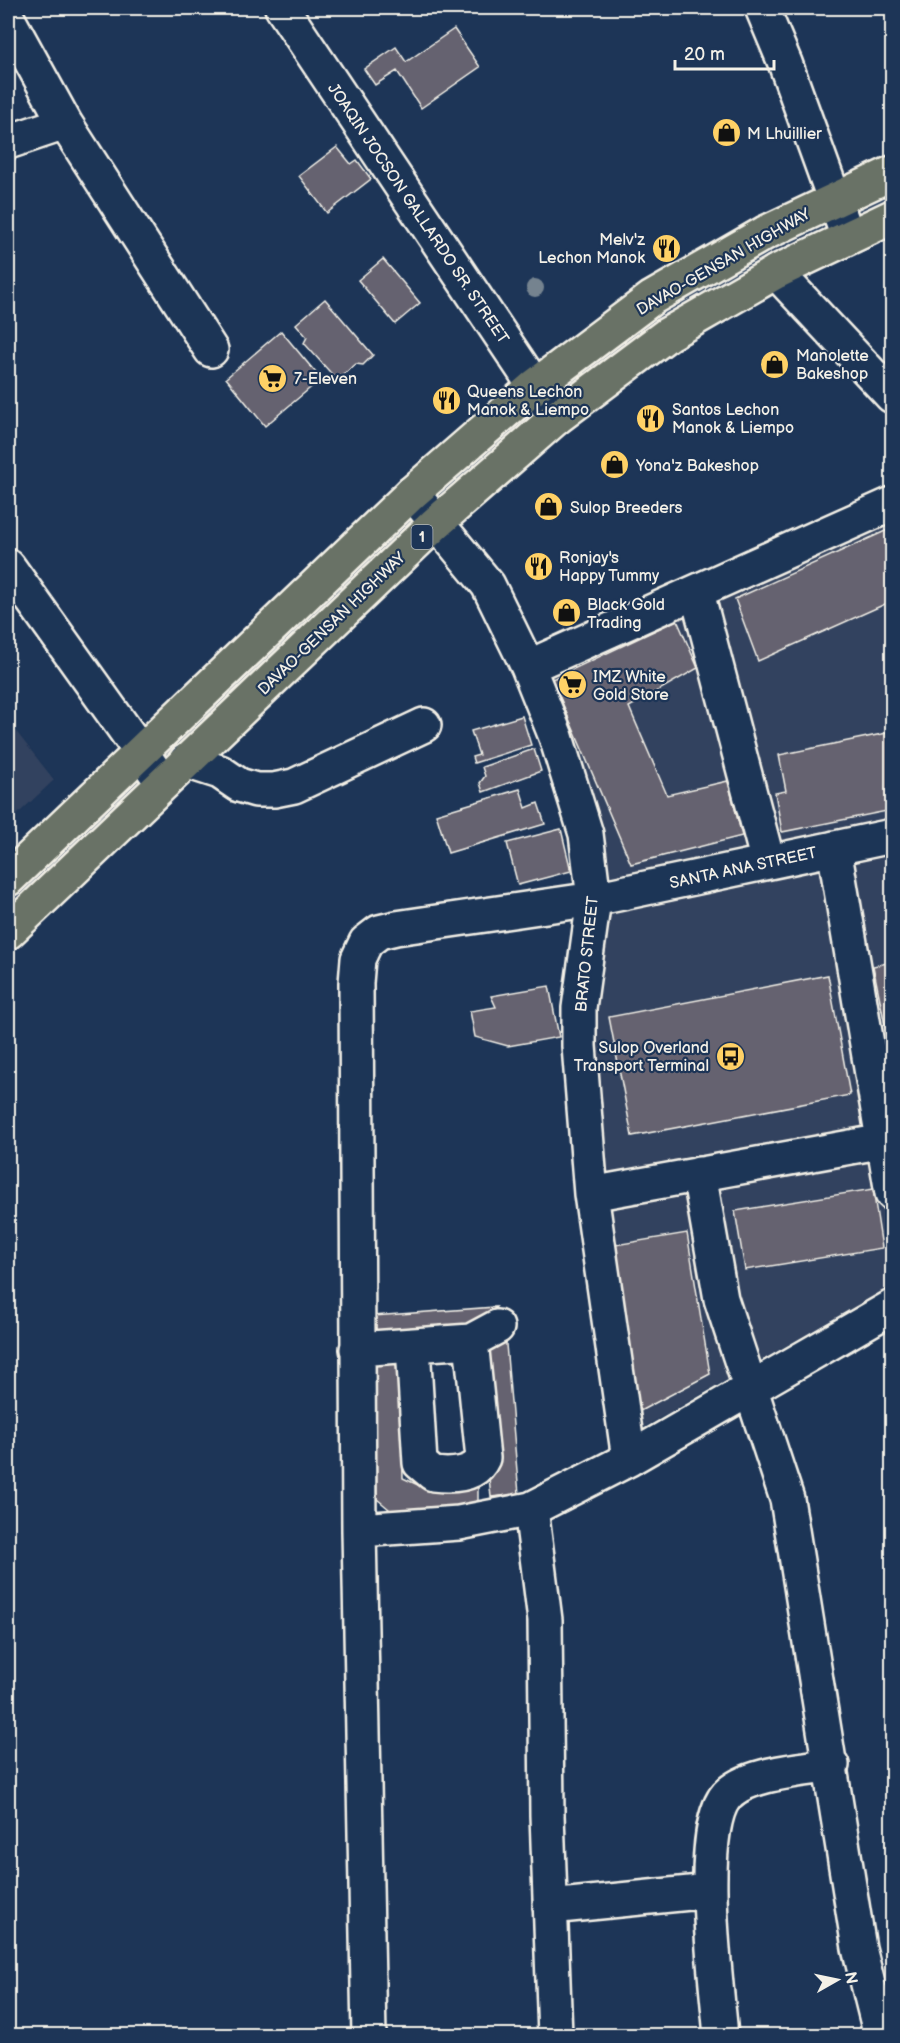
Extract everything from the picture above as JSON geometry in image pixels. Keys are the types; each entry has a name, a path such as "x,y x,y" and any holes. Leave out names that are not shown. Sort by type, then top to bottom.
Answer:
{"highway":[{"name":"DAVAO-GENSAN HIGHWAY","path":"8,879 412,493 535,386 652,298 765,233 892,173"},
{"name":"DAVAO-GENSAN HIGHWAY","path":"8,932 435,524 556,418 668,334 776,272 892,217"}],"street":[{"name":"JOAQIN JOCSON GALLARDO SR. STREET","path":"282,8 556,418"},
{"path":"762,8 786,63 848,237"},
{"path":"8,20 65,123 211,350"},
{"path":"8,141 65,123"},
{"path":"776,272 892,396"},
{"name":"BRATO STREET","path":"412,493 435,524 488,585 528,667 556,737 586,834 594,899 579,1008 579,1046 591,1194 629,1459"},
{"path":"528,667 892,504"},
{"path":"8,566 141,751 175,772 220,772 239,785 256,790 274,790 294,786 424,725"},
{"path":"697,593 768,862"},
{"name":"SANTA ANA STREET","path":"369,2036 357,1349 356,995 358,959 366,942 379,932 396,928 594,899 892,836"},
{"path":"834,848 892,1193"},
{"path":"591,1194 884,1141"},
{"path":"699,1174 721,1299 787,1499 832,1765 859,1948 881,2036"},
{"path":"359,1530 459,1523 531,1509 629,1459 751,1391 892,1307"},
{"path":"357,1349 413,1346 484,1334 483,1455 477,1467 464,1473 433,1474 420,1463 413,1346"},
{"path":"531,1509 545,1620 550,1907 555,2036"},
{"path":"721,2036 710,1891 715,1830 720,1806 727,1794 754,1779 832,1765"},
{"path":"550,1907 710,1891"}],"shaded area":[{"path":"892,512 892,1285 637,1431 610,1232 595,1041 594,1009 598,978 544,675"},
{"path":"8,721 54,780 8,823"}],"building":[{"path":"454,29 480,67 421,108 397,71 375,85 364,69 396,47 406,62"},
{"path":"337,147 351,164 357,160 371,179 327,213 299,176"},
{"path":"383,259 420,303 395,324 358,280"},
{"path":"325,299 373,355 363,365 356,364 337,380 304,343 307,337 296,324"},
{"name":"7-Eleven","path":"281,331 321,379 265,426 226,378"},
{"path":"892,528 892,601 758,661 735,599"},
{"path":"677,620 698,668 629,707 667,795 728,781 742,836 631,864 552,679"},
{"path":"522,716 531,745 474,763 472,757 479,755 471,731"},
{"path":"892,732 892,810 782,832 775,793 786,791 779,755"},
{"path":"534,749 541,771 483,792 480,783 485,776 482,767"},
{"path":"520,789 526,808 538,803 545,824 448,853 436,814"},
{"path":"561,829 571,871 518,885 507,843"},
{"path":"892,962 892,1054 891,1054 873,966"},
{"name":"Sulop Overland Transport Terminal","path":"828,975 850,1095 632,1136 609,1017"},
{"path":"549,986 559,1037 508,1046 475,1037 470,1011 496,1007 491,996"},
{"path":"873,1189 882,1248 745,1270 735,1211"},
{"path":"687,1233 710,1374 640,1411 615,1245"},
{"path":"496,1307 470,1334 373,1341 373,1316"},
{"path":"505,1333 519,1494 491,1497 477,1359"},
{"path":"400,1355 403,1478 420,1486 478,1484 478,1512 395,1514 377,1499 374,1357"}],"place":[{"name":"M Lhuillier","path":"726,133"},
{"name":"Melv'z Lechon Manok","path":"666,248"},
{"name":"Manolette Bakeshop","path":"775,364"},
{"name":"7-Eleven","path":"273,378"},
{"name":"Queens Lechon Manok & Liempo","path":"446,400"},
{"name":"Santos Lechon Manok & Liempo","path":"651,418"},
{"name":"Yona'z Bakeshop","path":"615,465"},
{"name":"Sulop Breeders","path":"549,507"},
{"name":"Ronjay's Happy Tummy","path":"538,566"},
{"name":"Black Gold Trading","path":"566,613"},
{"name":"IMZ White Gold Store","path":"572,685"},
{"name":"Sulop Overland Transport Terminal","path":"730,1056"}]}
